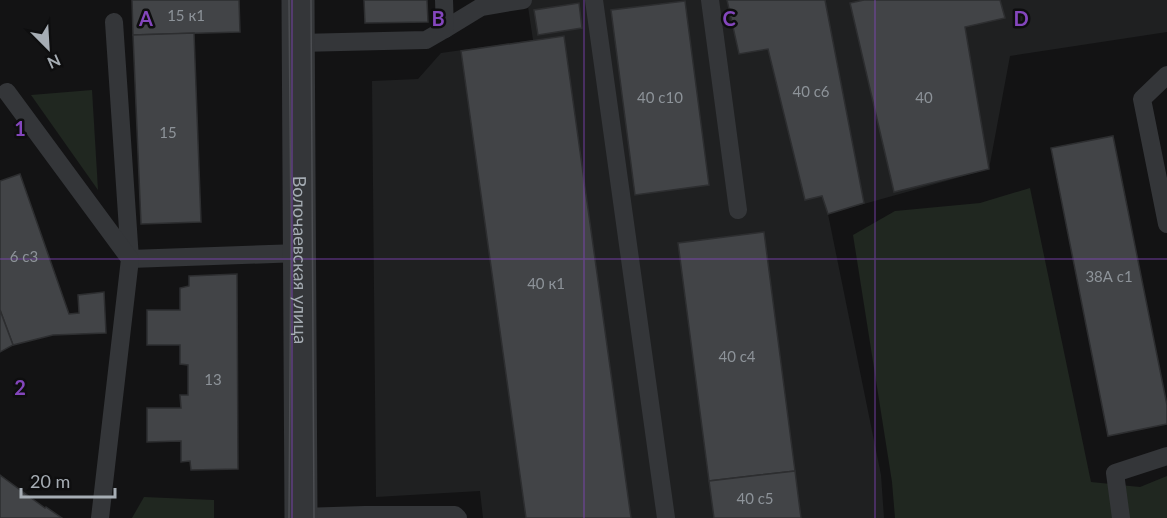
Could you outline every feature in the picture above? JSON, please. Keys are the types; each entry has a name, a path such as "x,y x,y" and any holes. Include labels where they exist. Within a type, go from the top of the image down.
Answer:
{"street":[{"name":"Волочаевская улица","path":"298,0 301,518"}],"lane":[{"path":"444,0 445,29"},
{"path":"298,43 426,40 481,7 523,0"},
{"path":"594,0 666,518"},
{"path":"711,0 738,210"},
{"path":"100,518 130,259 114,22"},
{"path":"1167,75 1142,99 1167,224"},
{"path":"6,92 130,259"},
{"path":"130,259 300,253"},
{"path":"1121,518 1115,473 1167,456"},
{"path":"301,518 432,515 455,515 458,518"}],"shaded area":[{"path":"527,0 1167,0 1167,32 1010,56 989,169 828,214 881,475 884,518 483,518 480,491 376,497 372,81 418,79 441,53 533,40"},
{"path":"92,90 98,190 31,95"},
{"path":"1030,188 1091,482 1140,487 1167,476 1167,518 895,518 892,482 853,235 895,211 980,203"},
{"path":"144,497 214,500 214,518 132,518"}],"building":[{"path":"132,0 239,0 240,32 133,35"},
{"path":"364,0 427,0 428,22 365,23"},
{"path":"727,0 825,0 864,203 828,214 822,196 805,200 768,49 739,54"},
{"path":"864,0 1000,0 1005,18 965,27 989,169 894,192 850,3"},
{"path":"685,1 709,185 635,195 611,10"},
{"path":"579,3 582,28 538,35 534,10"},
{"path":"194,33 201,222 141,224 133,35"},
{"path":"564,36 631,518 526,518 461,51"},
{"path":"1113,136 1167,405 1167,424 1108,436 1051,148"},
{"path":"20,174 69,314 79,313 78,295 104,292 106,333 53,335 13,345 0,310 0,181"},
{"path":"764,232 795,471 709,481 678,243"},
{"path":"237,274 238,469 191,470 190,461 181,462 181,441 147,442 147,408 181,408 180,395 188,395 188,365 180,364 180,345 147,345 147,310 180,310 180,288 189,286 189,276"},
{"path":"0,310 13,345 0,352"},
{"path":"795,471 801,518 714,518 709,481"},
{"path":"0,475 45,508 62,518 0,518"}],"tram line":[{"path":"289,0 291,231 289,518"},
{"path":"311,0 314,518"}]}
